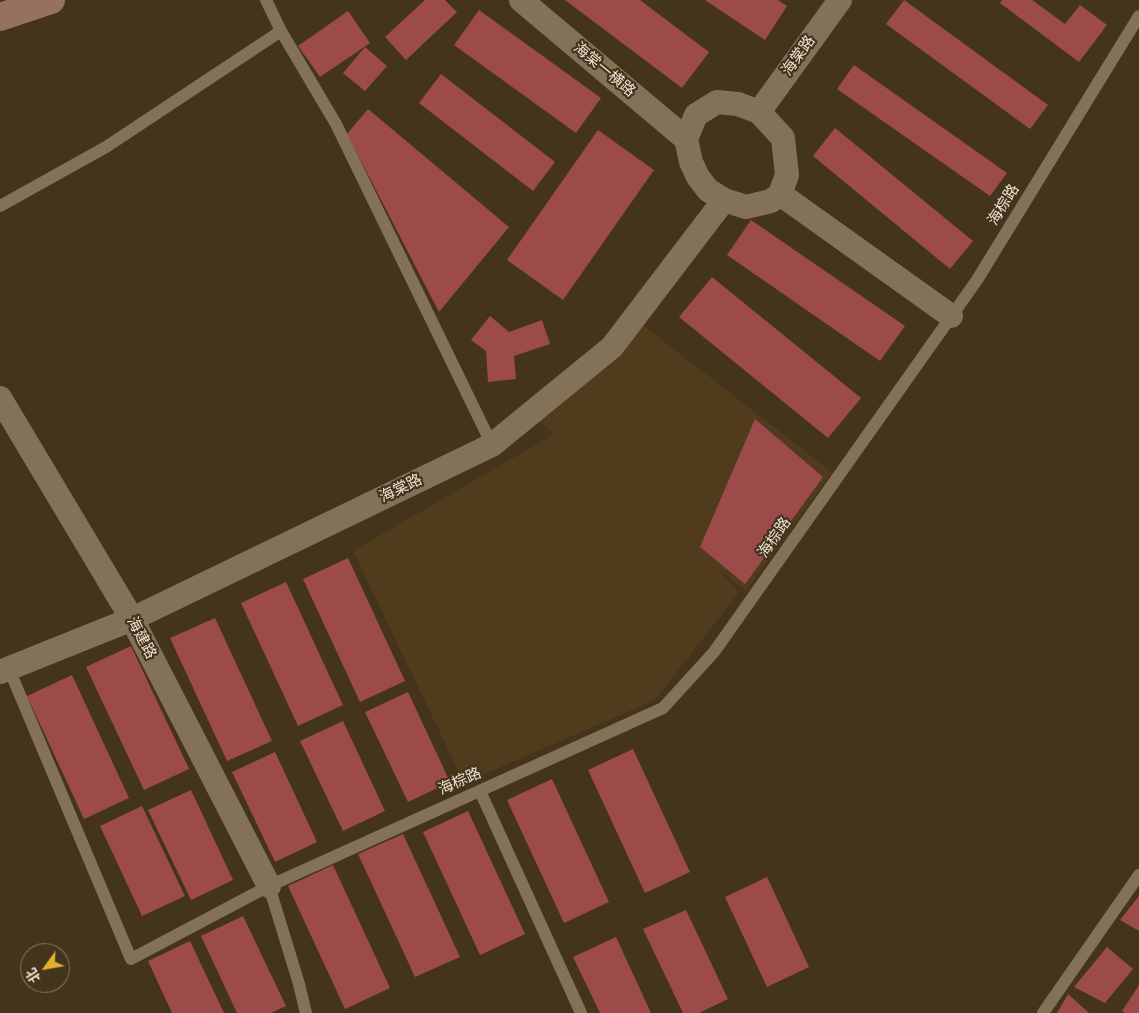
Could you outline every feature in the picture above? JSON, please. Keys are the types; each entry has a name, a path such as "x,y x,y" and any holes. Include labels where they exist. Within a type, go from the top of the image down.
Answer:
{"street":[{"path":"0,17 51,0"},
{"name":"海棠一横路","path":"521,0 686,139"},
{"name":"海棠路","path":"759,112 840,0"},
{"path":"717,102 738,104 759,112 784,138 787,176 780,194 771,201 746,207 724,200 708,190 698,177 691,162 686,139 696,115 717,102"},
{"path":"780,194 952,316"},
{"name":"海棠路","path":"4,671 132,619 492,445 612,347 724,200"},
{"name":"海建路","path":"0,398 132,619 269,886"}],"lane":[{"path":"266,0 281,31 336,124 492,445"},
{"name":"海棕路","path":"4,671 131,959 269,886 663,708 714,652 977,280 1139,16"},
{"path":"0,206 106,147 281,31"},
{"path":"480,791 581,1013"},
{"path":"1043,1013 1139,876"},
{"path":"269,886 306,1013"}],"shaded area":[{"path":"643,325 832,472 746,591 717,568 739,592 655,700 464,783 353,551 554,434 536,418"}],"building":[{"path":"425,0 445,0 457,12 406,60 385,37"},
{"path":"565,0 640,0 709,52 682,88"},
{"path":"705,0 778,0 787,6 765,40"},
{"path":"904,0 1048,105 1030,129 886,24"},
{"path":"1002,0 1032,0 1065,24 1080,5 1107,25 1079,62 1000,3"},
{"path":"479,10 601,98 576,133 454,45"},
{"path":"348,11 370,43 320,77 298,46"},
{"path":"365,47 387,66 365,91 343,73"},
{"path":"854,65 1007,173 990,196 837,89"},
{"path":"441,74 555,162 533,191 419,103"},
{"path":"368,109 509,227 439,312 347,134"},
{"path":"835,128 973,241 950,269 813,156"},
{"path":"598,130 654,170 563,300 507,260"},
{"path":"751,220 905,326 880,361 727,255"},
{"path":"712,277 861,398 828,438 679,317"},
{"path":"490,316 509,332 542,320 550,344 514,356 516,379 488,382 486,351 471,340"},
{"path":"755,419 823,477 745,584 700,547"},
{"path":"348,558 405,681 360,702 303,579"},
{"path":"286,582 343,705 298,726 241,603"},
{"path":"215,618 272,741 227,761 170,638"},
{"path":"131,646 189,769 144,790 86,667"},
{"path":"72,675 129,798 84,819 27,696"},
{"path":"408,692 450,782 408,802 365,712"},
{"path":"343,721 385,811 343,831 300,741"},
{"path":"633,749 690,872 645,893 588,770"},
{"path":"275,752 317,842 275,862 232,772"},
{"path":"552,779 609,902 564,923 507,800"},
{"path":"191,790 233,880 191,900 148,810"},
{"path":"142,806 185,896 142,916 100,826"},
{"path":"468,811 525,934 480,955 423,832"},
{"path":"403,834 460,957 415,977 358,854"},
{"path":"333,865 390,988 345,1009 288,886"},
{"path":"767,877 809,967 767,987 725,897"},
{"path":"1139,896 1139,931 1120,920"},
{"path":"686,910 728,999 699,1013 683,1013 643,929"},
{"path":"243,916 286,1006 271,1013 237,1013 201,936"},
{"path":"616,937 651,1013 600,1013 573,957"},
{"path":"190,941 224,1013 172,1013 148,961"},
{"path":"1107,947 1133,969 1105,1003 1074,987"},
{"path":"1139,985 1139,1013 1125,1013 1122,1011"},
{"path":"1068,994 1089,1013 1057,1013"}]}
